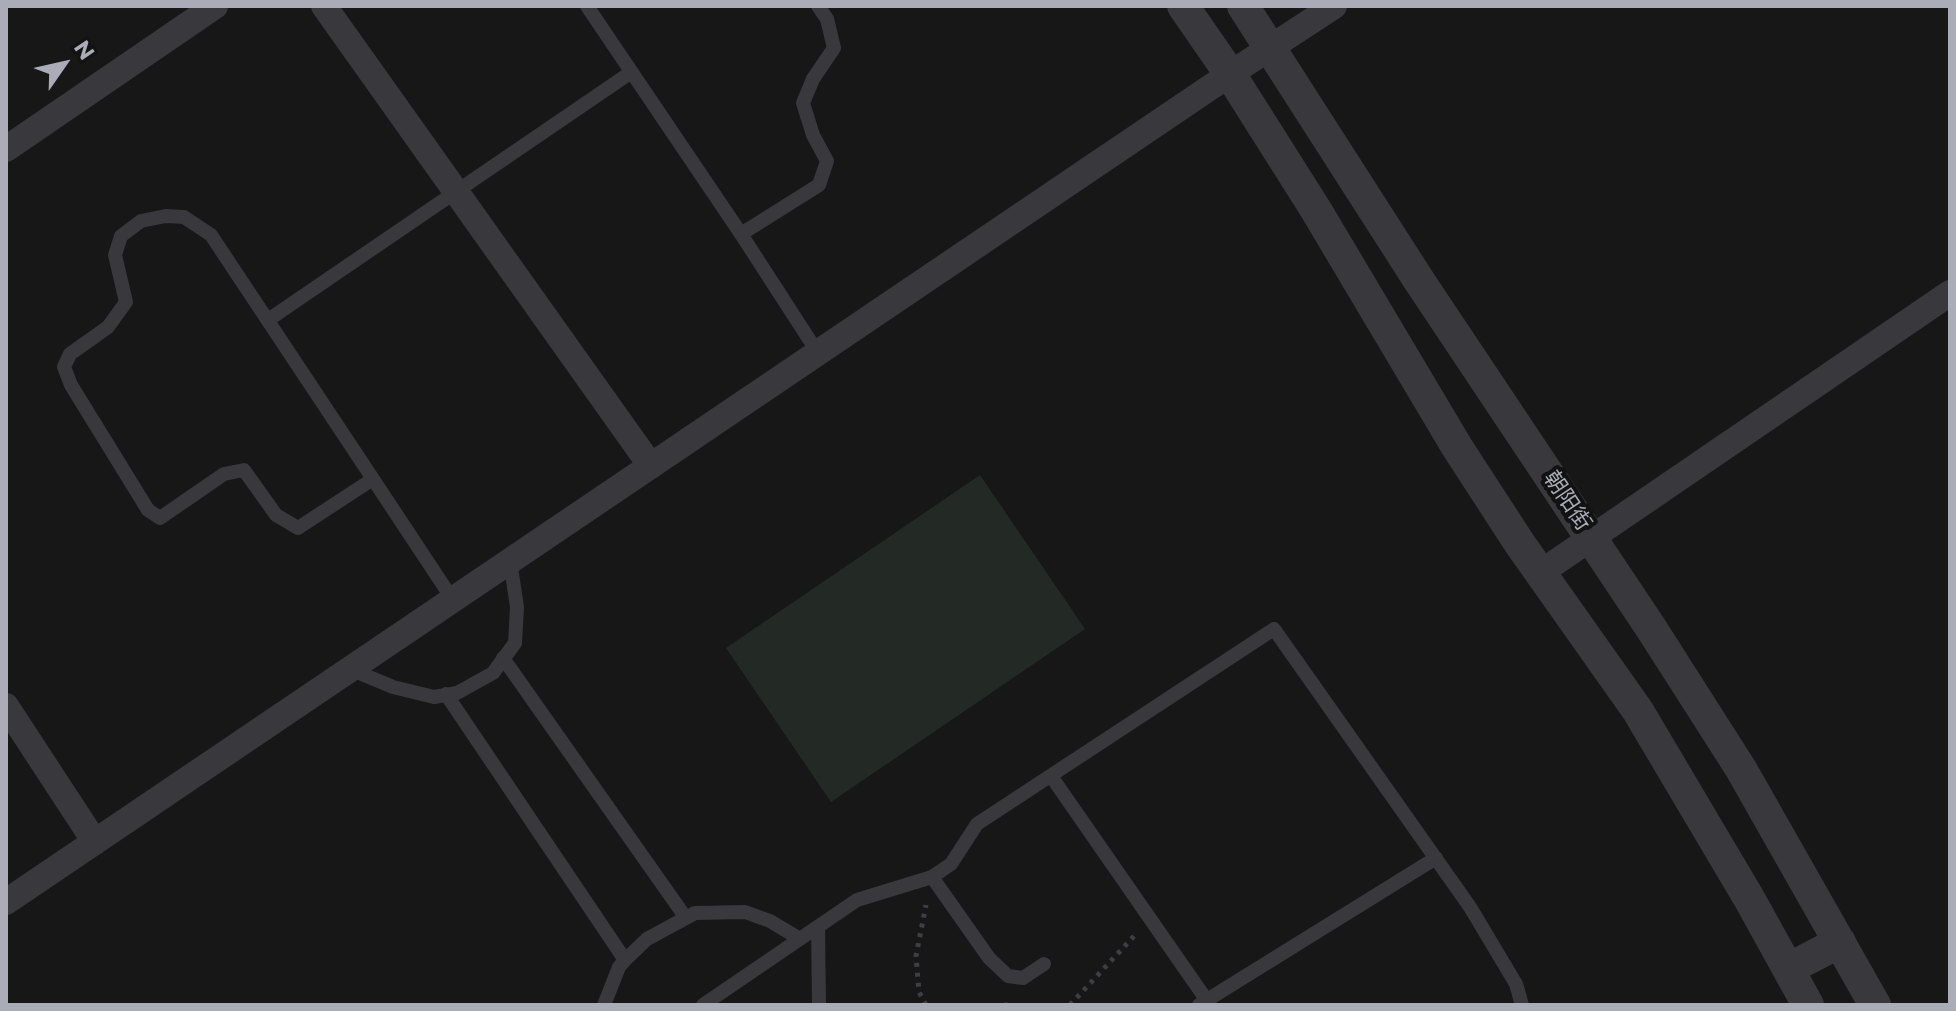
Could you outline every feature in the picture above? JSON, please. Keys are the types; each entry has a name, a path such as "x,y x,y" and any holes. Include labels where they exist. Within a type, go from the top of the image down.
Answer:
{"street":[{"path":"6,149 215,6"},
{"path":"324,6 651,466"},
{"path":"1183,6 1316,210 1457,447 1540,573 1638,711 1698,809 1808,1005"},
{"name":"朝阳街","path":"1243,6 1420,282 1592,538 1741,769 1875,1005"},
{"path":"6,902 1334,6"},
{"path":"1540,573 1950,293"},
{"path":"6,706 95,842"},
{"path":"1788,969 1840,942"}],"lane":[{"path":"587,6 818,353"},
{"path":"741,234 819,185 827,161 813,135 803,103 813,79 834,48 827,19 818,6"},
{"path":"268,320 630,73"},
{"path":"373,479 298,528 276,515 244,470 224,474 160,518 148,510 71,385 64,367 70,354 108,327 126,302 115,255 121,236 141,221 166,216 184,217 211,235 268,320 453,600"},
{"path":"350,669 393,687 434,697 457,693 493,673 515,643 517,607 510,561"},
{"path":"703,1005 857,900 932,877 951,864 977,824 1274,629 1470,907 1516,984 1520,1004"},
{"path":"503,658 686,918"},
{"path":"446,694 625,960"},
{"path":"1051,776 1205,1003 1436,858"},
{"path":"932,877 989,958 1008,976 1023,978 1044,964"},
{"path":"604,1005 619,967 625,960 647,939 695,913 745,912 770,921 800,939"},
{"path":"818,927 819,1005"}],"path":[{"path":"926,1005 919,992 916,956 932,877"},
{"path":"1070,1005 1150,919"},
{"path":"1004,1005 1013,1005"}],"shaded area":[{"path":"980,475 1085,629 831,802 726,648"}]}
